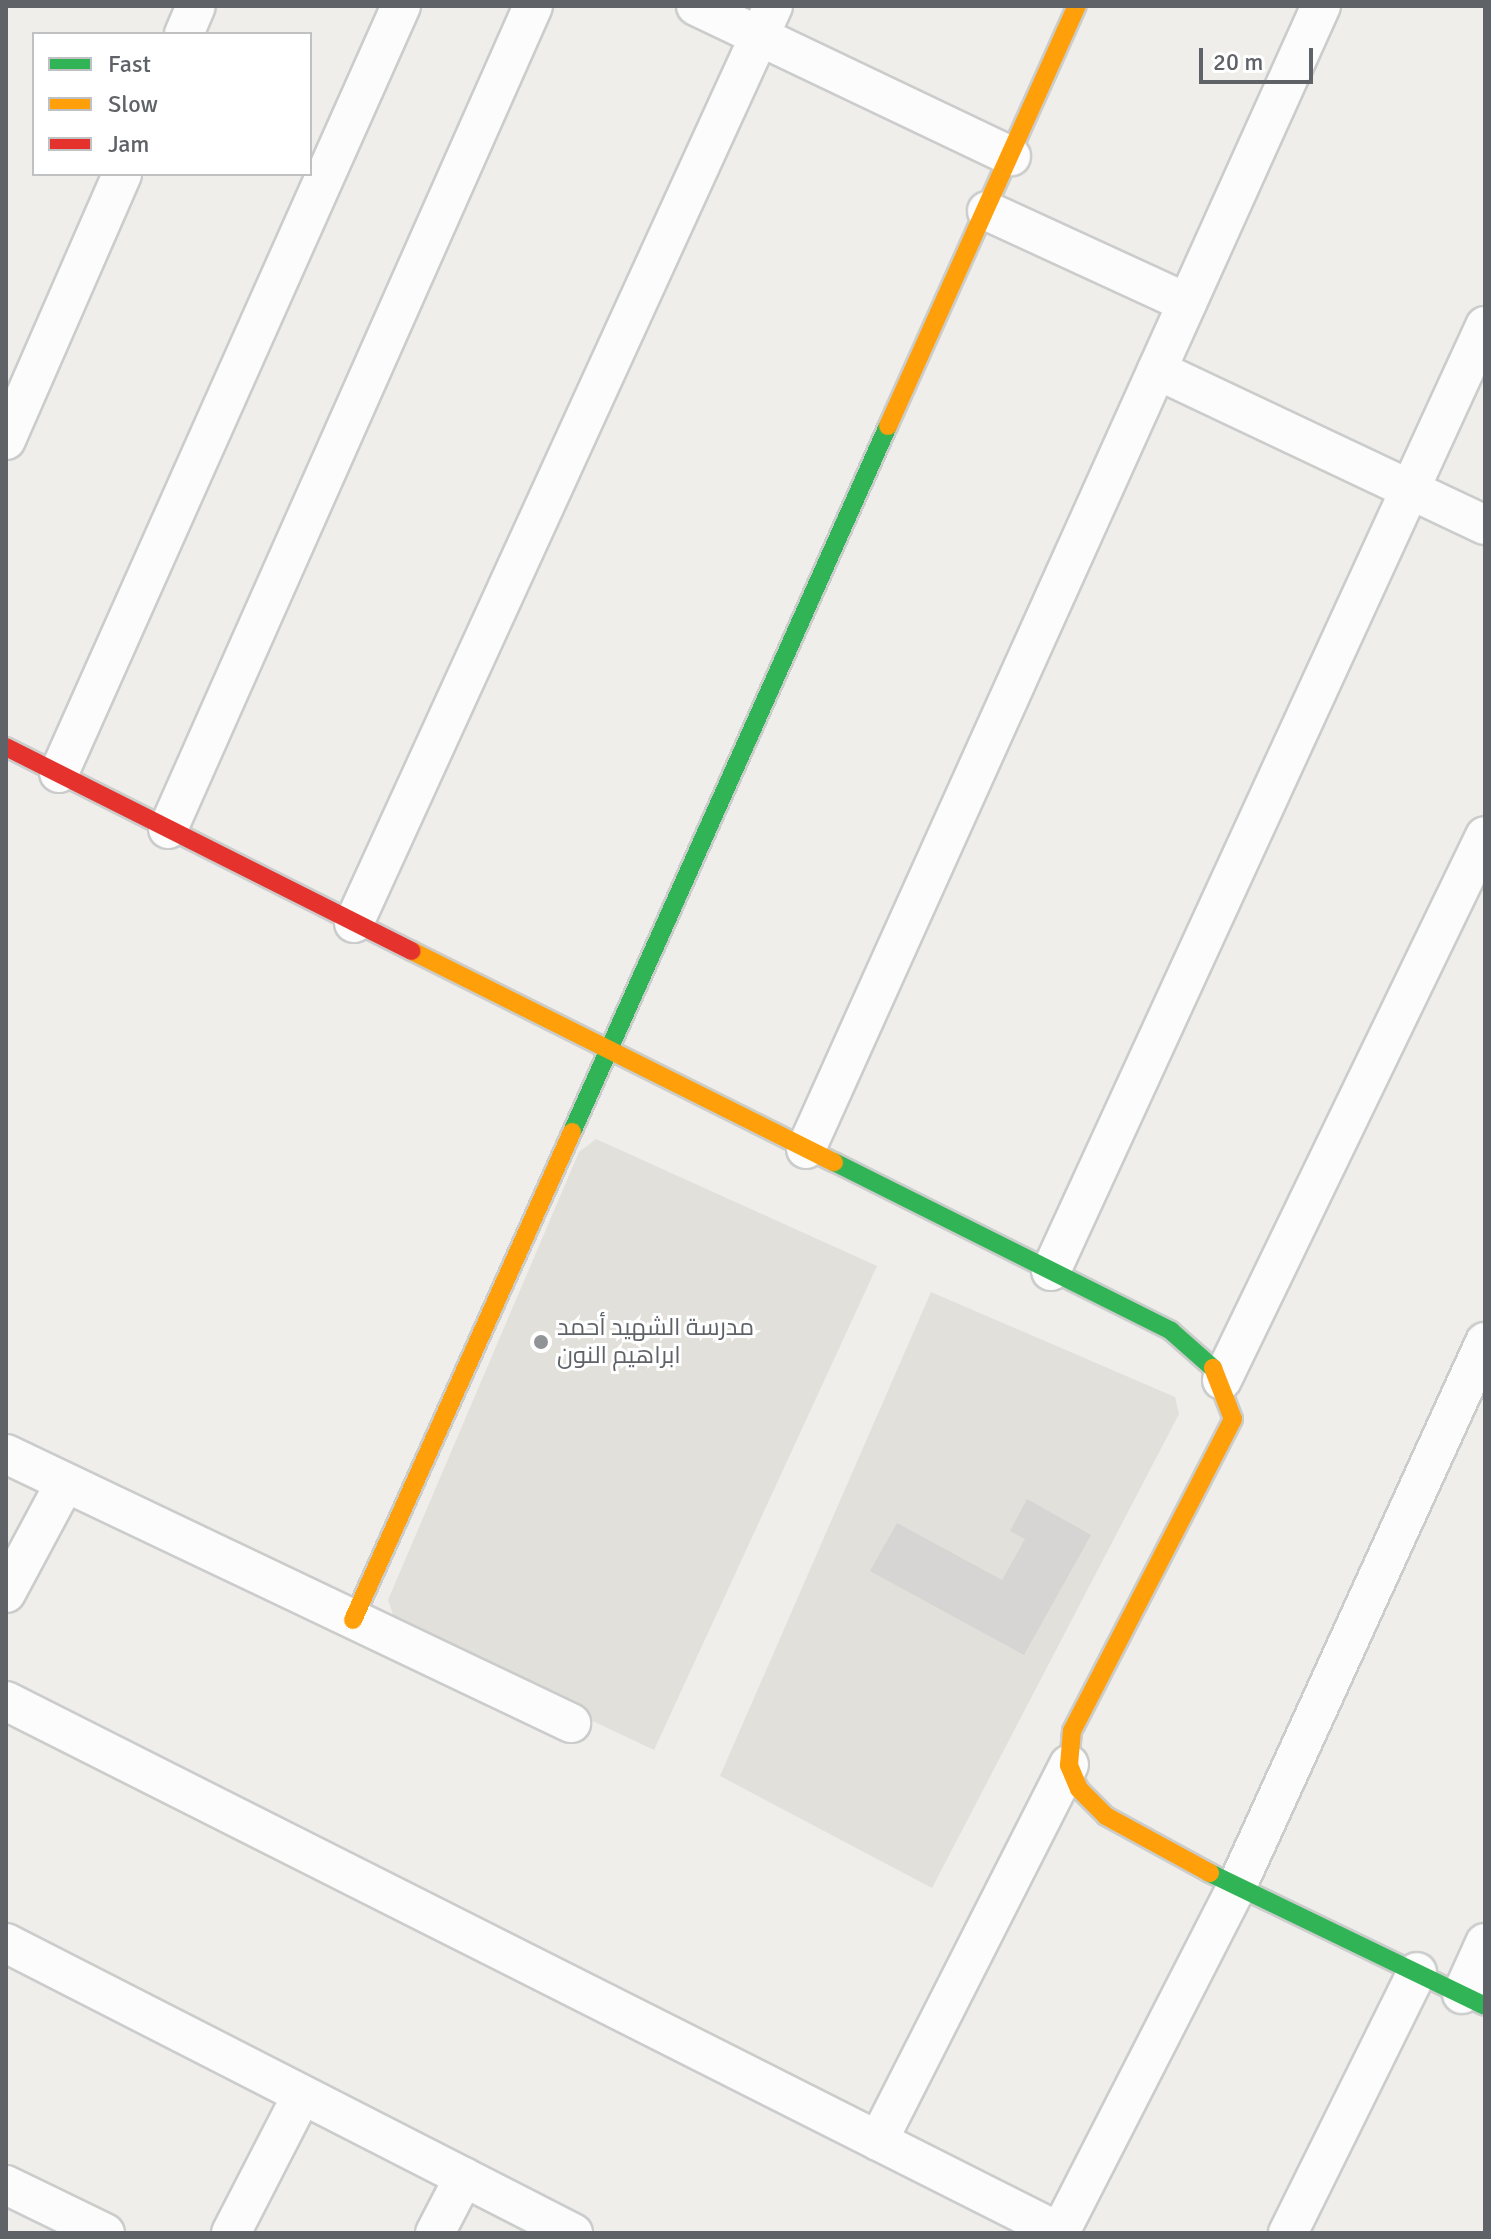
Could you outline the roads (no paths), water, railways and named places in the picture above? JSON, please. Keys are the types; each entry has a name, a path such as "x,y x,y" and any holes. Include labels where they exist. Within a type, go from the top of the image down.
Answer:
{"street":[{"path":"185,32 196,6"},
{"path":"59,773 401,6"},
{"path":"168,829 533,6"},
{"path":"696,6 766,21 1011,156"},
{"path":"353,1620 1077,6"},
{"path":"806,1149 1321,6"},
{"path":"354,923 766,21"},
{"path":"6,440 121,176"},
{"path":"987,211 1187,303"},
{"path":"1051,1271 1485,326"},
{"path":"1157,370 1485,525"},
{"path":"6,747 609,1052 1171,1331 1222,1380 1233,1419 1086,1701 1072,1731 1069,1765 878,2141"},
{"path":"1222,1380 1485,836"},
{"path":"6,1701 1060,2233 1237,1886 1476,1387 1485,1342"},
{"path":"6,1454 571,1723"},
{"path":"8,1585 65,1483"},
{"path":"1069,1765 1079,1789 1106,1816 1237,1886 1473,2000 1485,1943"},
{"path":"6,1943 573,2233"},
{"path":"1288,2233 1417,1972"},
{"path":"231,2233 302,2095"},
{"path":"435,2233 464,2177"},
{"path":"6,2185 105,2233"}],"place":[{"name":"مدرسة الشهيد أحمد ابراهيم النون","path":"541,1342"}]}
